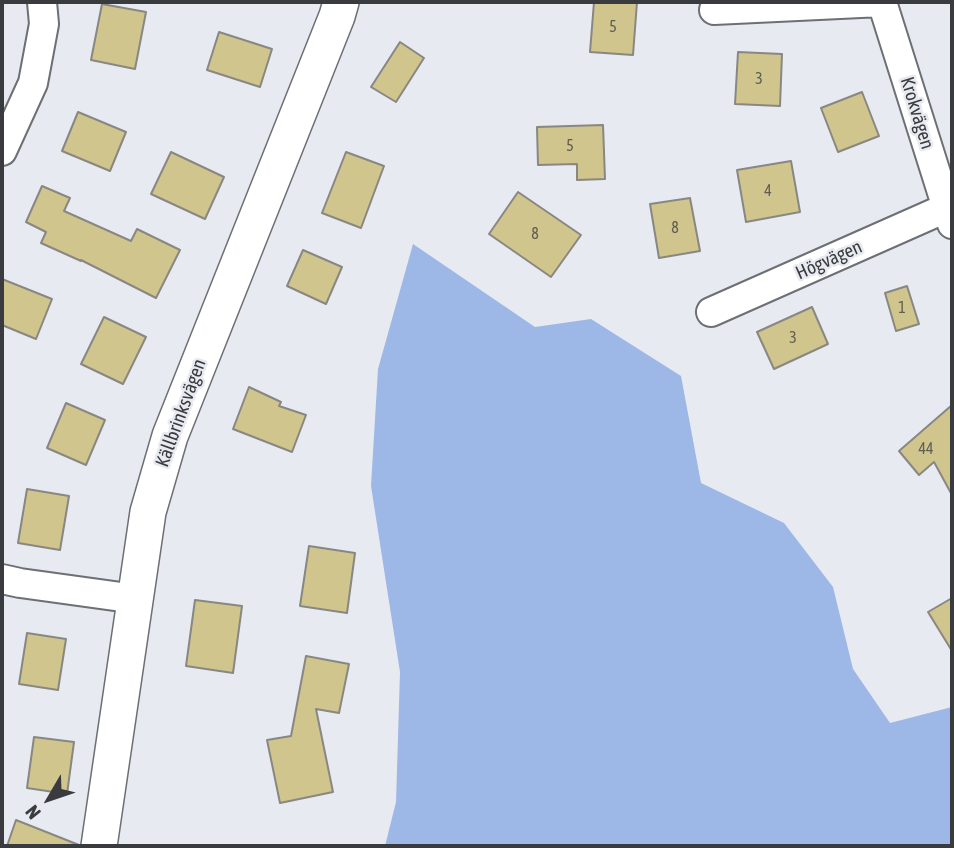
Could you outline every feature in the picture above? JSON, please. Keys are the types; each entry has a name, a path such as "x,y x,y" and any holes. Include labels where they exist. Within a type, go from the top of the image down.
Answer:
{"street":[{"path":"2,151 33,83 44,24 42,2"},
{"name":"Källbrinksvägen","path":"99,846 148,512 170,436 341,2"},
{"path":"714,10 882,2"},
{"name":"Krokvägen","path":"882,2 949,216"},
{"name":"Högvägen","path":"711,312 949,216"},
{"path":"2,579 136,599"}],"shaded area":[{"path":"413,244 535,327 591,319 681,376 701,483 784,523 833,587 853,669 890,723 952,707 952,846 385,846 396,802 400,672 371,486 378,369"}],"building":[{"path":"594,2 637,2 633,55 590,52"},
{"path":"102,4 146,12 135,69 91,60"},
{"path":"219,32 272,49 260,87 207,70"},
{"path":"400,42 424,58 396,102 371,87"},
{"path":"738,52 782,54 780,106 735,104"},
{"path":"862,92 879,136 838,152 821,108"},
{"path":"78,112 126,132 110,171 62,151"},
{"path":"603,125 605,179 577,180 577,164 538,165 537,127"},
{"path":"171,152 224,177 205,219 151,194"},
{"path":"346,152 384,166 361,228 322,213"},
{"path":"791,161 800,212 746,222 737,170"},
{"path":"42,186 70,198 64,211 131,241 137,229 180,250 156,298 41,243 46,232 26,222"},
{"path":"518,192 581,235 551,277 489,234"},
{"path":"690,198 700,251 659,258 650,204"},
{"path":"303,250 342,267 326,304 287,286"},
{"path":"2,279 52,299 36,339 2,325"},
{"path":"907,286 919,324 896,331 885,293"},
{"path":"812,307 828,344 774,369 757,332"},
{"path":"104,317 146,337 123,384 81,364"},
{"path":"249,387 281,402 279,406 306,415 292,452 233,429"},
{"path":"66,403 105,420 86,465 47,448"},
{"path":"952,405 952,495 934,462 919,475 899,451"},
{"path":"27,489 69,496 60,550 18,543"},
{"path":"309,546 355,553 347,613 300,606"},
{"path":"952,598 952,651 928,612"},
{"path":"195,600 242,606 233,673 186,666"},
{"path":"27,633 66,639 58,690 19,684"},
{"path":"306,656 349,664 339,713 316,709 333,792 280,803 267,740 291,736"},
{"path":"34,737 74,742 67,794 27,788"},
{"path":"16,820 79,845 7,846"}]}
